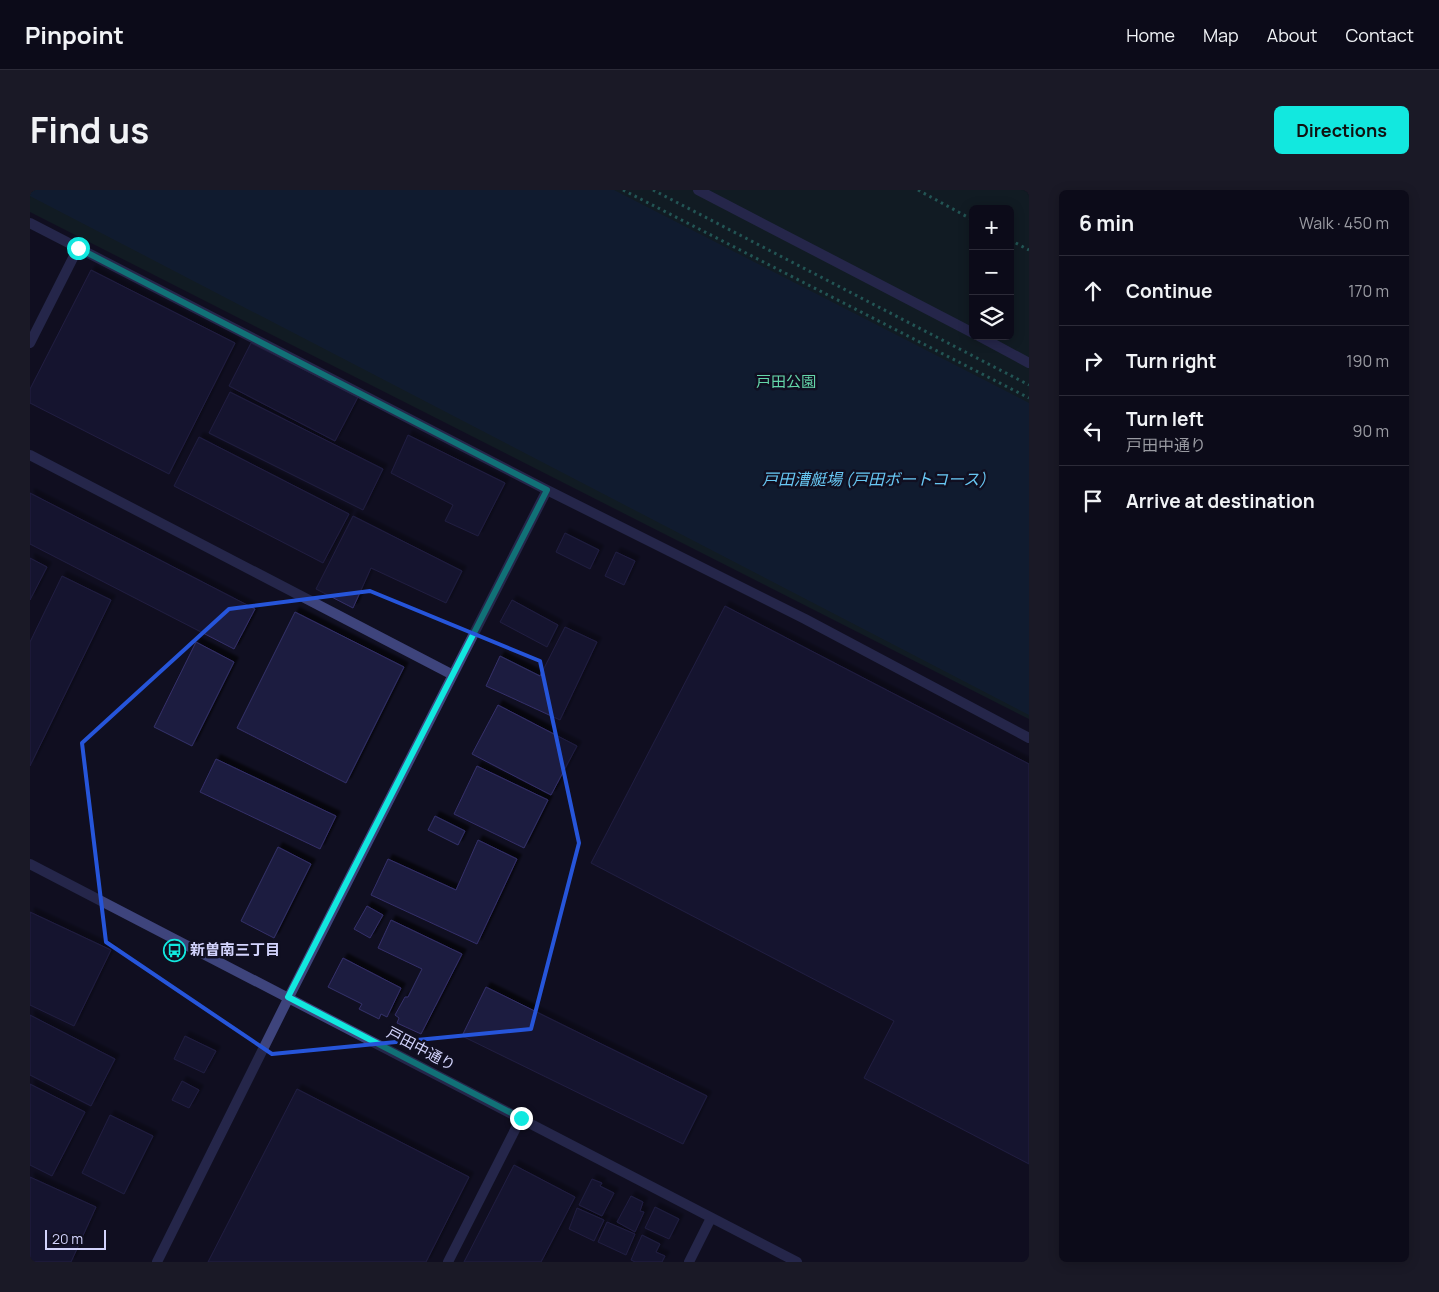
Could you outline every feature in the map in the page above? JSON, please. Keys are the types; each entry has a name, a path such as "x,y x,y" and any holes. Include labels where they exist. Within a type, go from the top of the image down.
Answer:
{"street":[{"path":"698,190 969,331"},
{"path":"30,223 547,490 804,620 1029,738"},
{"path":"30,343 78,248"},
{"path":"986,340 1029,362"},
{"path":"30,455 453,675"},
{"path":"157,1262 288,997 547,490"},
{"name":"戸田中通り","path":"30,864 797,1262"},
{"path":"448,1262 521,1118"},
{"path":"689,1262 711,1218"}],"path":[{"path":"623,190 1029,398"},
{"path":"653,190 1029,385"},
{"path":"918,190 969,218"},
{"path":"1014,242 1029,250"}],"highlighted area":[{"path":"370,591 540,661 579,843 531,1029 272,1054 106,942 82,743 229,609"}],"green space":[{"name":"戸田漕艇場 (戸田ボートコース)","path":"30,190 1029,190 1029,719 30,212"}],"water":[{"name":"戸田漕艇場 (戸田ボートコース)","path":"30,190 614,190 1029,403 1029,715 30,196"}],"building":[{"path":"91,270 235,343 169,474 30,403 30,389"},
{"path":"251,343 358,397 335,441 229,386"},
{"path":"230,392 383,469 363,510 209,433"},
{"path":"408,435 505,483 478,536 445,521 453,505 391,473"},
{"path":"199,437 349,514 323,563 174,486"},
{"path":"30,493 255,609 234,649 30,544"},
{"path":"353,516 462,571 446,603 371,568 353,608 316,589"},
{"path":"565,533 599,550 590,569 556,552"},
{"path":"616,552 635,561 624,585 605,576"},
{"path":"30,558 47,567 30,600"},
{"path":"62,576 111,600 30,766 30,642"},
{"path":"512,600 558,625 547,647 500,622"},
{"path":"725,606 1029,764 1029,1164 864,1078 894,1021 591,863"},
{"path":"295,612 404,667 346,783 237,728"},
{"path":"565,627 597,642 560,720 486,686 500,656 540,676"},
{"path":"196,642 234,662 192,746 154,727"},
{"path":"498,705 577,746 551,795 472,754"},
{"path":"216,759 336,816 320,849 200,792"},
{"path":"477,766 548,800 524,848 454,814"},
{"path":"435,816 465,831 458,845 428,830"},
{"path":"478,840 517,859 477,944 371,895 388,859 456,890"},
{"path":"278,847 311,864 274,938 241,921"},
{"path":"367,906 383,915 370,938 354,929"},
{"path":"30,912 111,950 74,1026 30,1005"},
{"path":"391,920 462,954 421,1034 397,1023 399,1018 395,1015 405,997 408,997 422,969 378,948"},
{"path":"343,958 401,988 387,1017 381,1014 379,1019 359,1009 362,1004 328,987"},
{"path":"486,987 707,1096 683,1144 462,1036"},
{"path":"30,1015 115,1059 91,1106 30,1075"},
{"path":"185,1036 216,1051 204,1073 174,1059"},
{"path":"182,1081 199,1090 189,1108 172,1100"},
{"path":"30,1084 85,1112 52,1176 30,1165"},
{"path":"297,1089 469,1177 426,1262 208,1262"},
{"path":"110,1115 153,1136 124,1194 82,1173"},
{"path":"514,1165 575,1197 541,1262 464,1262"},
{"path":"30,1177 96,1207 71,1262 34,1262 30,1260"},
{"path":"592,1179 602,1183 600,1186 614,1193 602,1216 579,1205"},
{"path":"631,1196 643,1202 640,1211 644,1212 635,1232 617,1222"},
{"path":"655,1207 679,1219 669,1239 645,1228"},
{"path":"577,1208 604,1220 594,1241 569,1229"},
{"path":"607,1222 635,1234 626,1255 598,1242"},
{"path":"642,1235 660,1244 656,1252 665,1256 662,1262 635,1262 631,1260"}],"place":[{"name":"新曽南三丁目","path":"174,950"}],"route":[{"path":"78,248 547,490 288,997 521,1118"}],"park label":[{"name":"戸田公園","path":"786,382"}]}
